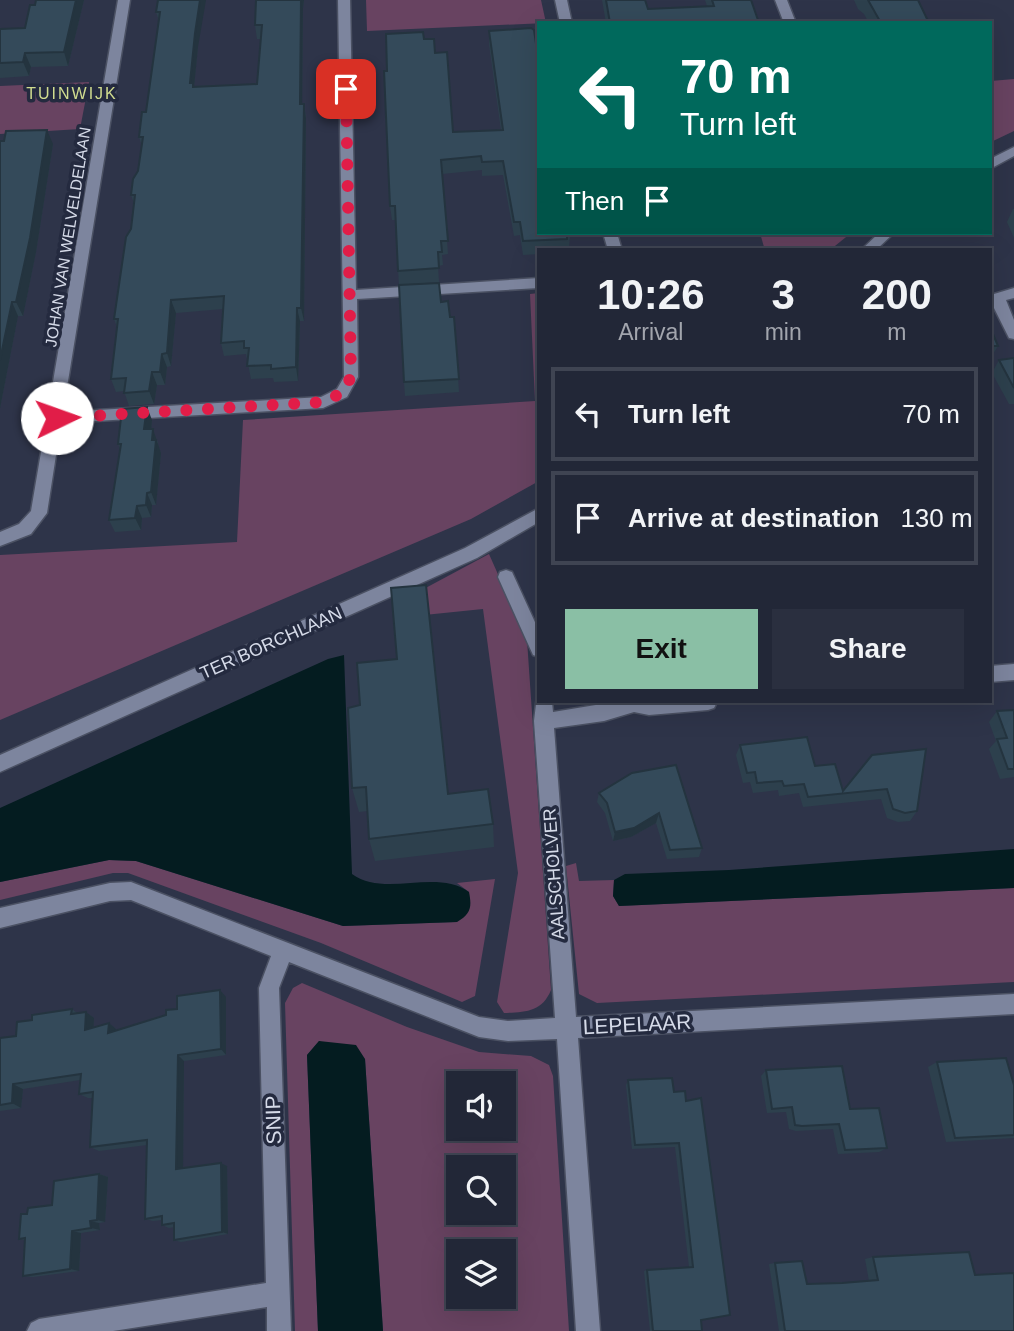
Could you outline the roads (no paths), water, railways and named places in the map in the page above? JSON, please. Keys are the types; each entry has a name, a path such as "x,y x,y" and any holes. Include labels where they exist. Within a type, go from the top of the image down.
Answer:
{"street":[{"name":"JOHAN VAN WELVELDELAAN","path":"0,539 25,529 39,513 57,418 124,0"},
{"path":"57,418 323,402 342,393 351,377 344,0"},
{"path":"561,0 566,21"},
{"path":"781,0 789,21"},
{"path":"992,164 1014,151"},
{"path":"870,248 885,235"},
{"path":"351,295 537,283"},
{"path":"1014,293 999,297 999,304 1014,334"},
{"name":"TER BORCHLAAN","path":"0,764 471,553 537,515"},
{"path":"506,577 537,646"},
{"path":"992,674 1014,672"},
{"name":"AALSCHOLVER","path":"565,1028 543,711 604,713 628,704 649,708 698,703"},
{"path":"0,918 110,892 131,891 479,1027 508,1031 565,1028"},
{"name":"SNIP","path":"279,1331 269,988 283,950"},
{"name":"LEPELAAR","path":"588,1331 565,1028 1014,1004"},
{"path":"39,1331 278,1293"}],"district":[{"name":"TUINWIJK","path":"72,93"}]}
